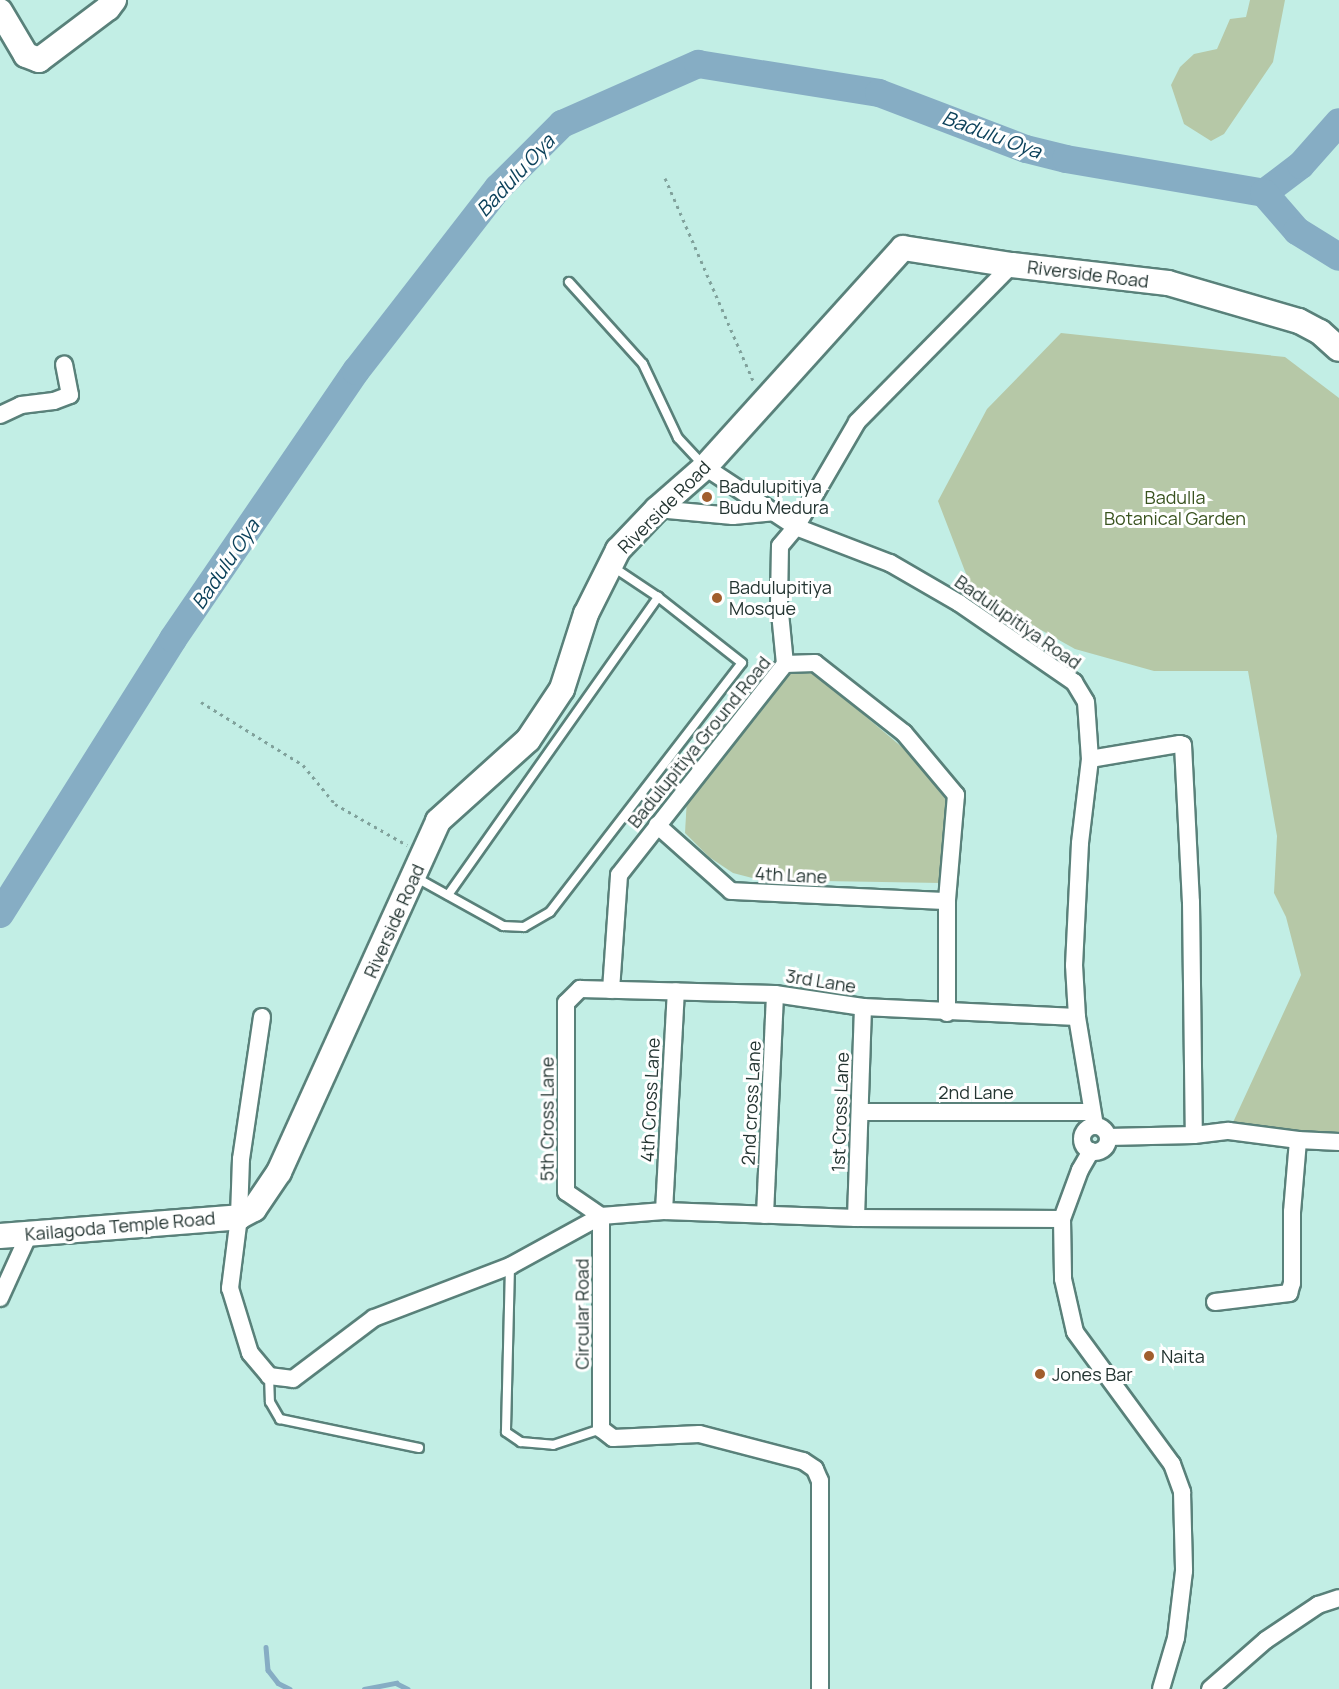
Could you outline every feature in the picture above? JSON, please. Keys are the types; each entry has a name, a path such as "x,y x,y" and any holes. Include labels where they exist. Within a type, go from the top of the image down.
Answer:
{"street":[{"path":"0,11 26,55 39,60 108,8 114,0"},
{"name":"Riverside Road","path":"239,1217 254,1209 279,1172 420,866 438,820 528,740 562,689 586,614 618,550 657,509 705,467 903,249 1012,265 1168,283 1299,321 1320,332 1339,348"},
{"path":"785,664 779,603 780,546 796,527 857,422 1012,265"},
{"path":"0,415 21,405 54,401 70,395 64,365"},
{"name":"Badulupitiya Road","path":"705,467 796,527 890,563 959,603 1074,682 1086,702 1090,759 1080,843 1075,938 1077,1017 1098,1125"},
{"path":"657,509 734,516 776,512"},
{"name":"Badulupitiya Ground Road","path":"611,990 619,875 785,664 815,663 904,733 956,795 947,901 947,1013"},
{"path":"1090,759 1180,744 1183,746 1191,902 1194,1135"},
{"name":"4th Lane","path":"657,825 731,891 947,901"},
{"name":"3rd Lane","path":"566,1003 580,989 675,991 775,994 863,1007 947,1013 1077,1017"},
{"name":"4th Cross Lane","path":"664,1211 675,991"},
{"name":"2nd cross Lane","path":"765,1215 775,994"},
{"name":"5th Cross Lane","path":"566,1003 566,1192 601,1216"},
{"name":"1st Cross Lane","path":"856,1218 863,1007"},
{"path":"262,1017 241,1159 239,1217 230,1288 250,1353 269,1376 293,1379 374,1318 510,1266 601,1216 664,1211 856,1218 1062,1220"},
{"name":"2nd Lane","path":"860,1112 1098,1125 1194,1135 1229,1131 1298,1140 1339,1142"},
{"path":"1098,1125 1103,1149 1091,1151 1080,1170 1062,1220 1064,1279 1075,1332 1172,1464 1182,1492 1184,1571 1176,1638 1161,1689"},
{"path":"1215,1302 1289,1293 1292,1283 1292,1203 1298,1140"},
{"name":"Circular Road","path":"601,1216 601,1430"},
{"name":"Kailagoda Temple Road","path":"0,1236 239,1217"},
{"path":"0,1298 29,1234"},
{"path":"601,1430 613,1438 699,1434 802,1461 815,1469 820,1480 820,1689"},
{"path":"1210,1689 1266,1640 1318,1605 1339,1598"}],"lane":[{"path":"569,282 643,364 678,438 705,467"},
{"path":"420,866 448,895 503,926 524,927 550,912 742,663 658,597 610,565"},
{"path":"448,895 658,597"},
{"path":"510,1266 506,1432 521,1442 553,1445 601,1430"},
{"path":"269,1376 270,1402 280,1419 418,1448"}],"path":[{"path":"665,178 746,368 764,401"},
{"path":"201,702 303,765 335,804 420,866"}],"green space":[{"path":"1250,0 1285,0 1273,62 1224,134 1211,141 1184,124 1171,85 1180,67 1194,54 1217,49 1230,19 1246,17"},
{"name":"Badulla Botanical Garden","path":"1061,333 1285,357 1339,398 1339,1142 1229,1131 1301,975 1286,917 1274,893 1277,836 1248,671 1154,671 1075,649 973,592 938,501 987,409"},
{"path":"791,670 813,672 909,753 946,800 942,883 760,880 733,873 709,857 685,833 687,798"}],"waterway":[{"name":"Badulu Oya","path":"0,914 173,639 356,371 498,188 562,124 698,64 879,93 1026,149 1066,159 1264,193 1297,231 1339,257"},
{"path":"1264,193 1301,165 1339,122"},
{"path":"266,1647 268,1670 278,1683 290,1689"},
{"path":"364,1689 396,1683 408,1689"}],"place":[{"name":"Badulupitiya Budu Medura","path":"707,497"},
{"name":"Badulupitiya Mosque","path":"717,598"},
{"name":"Naita","path":"1149,1356"},
{"name":"Jones Bar","path":"1040,1374"}]}
